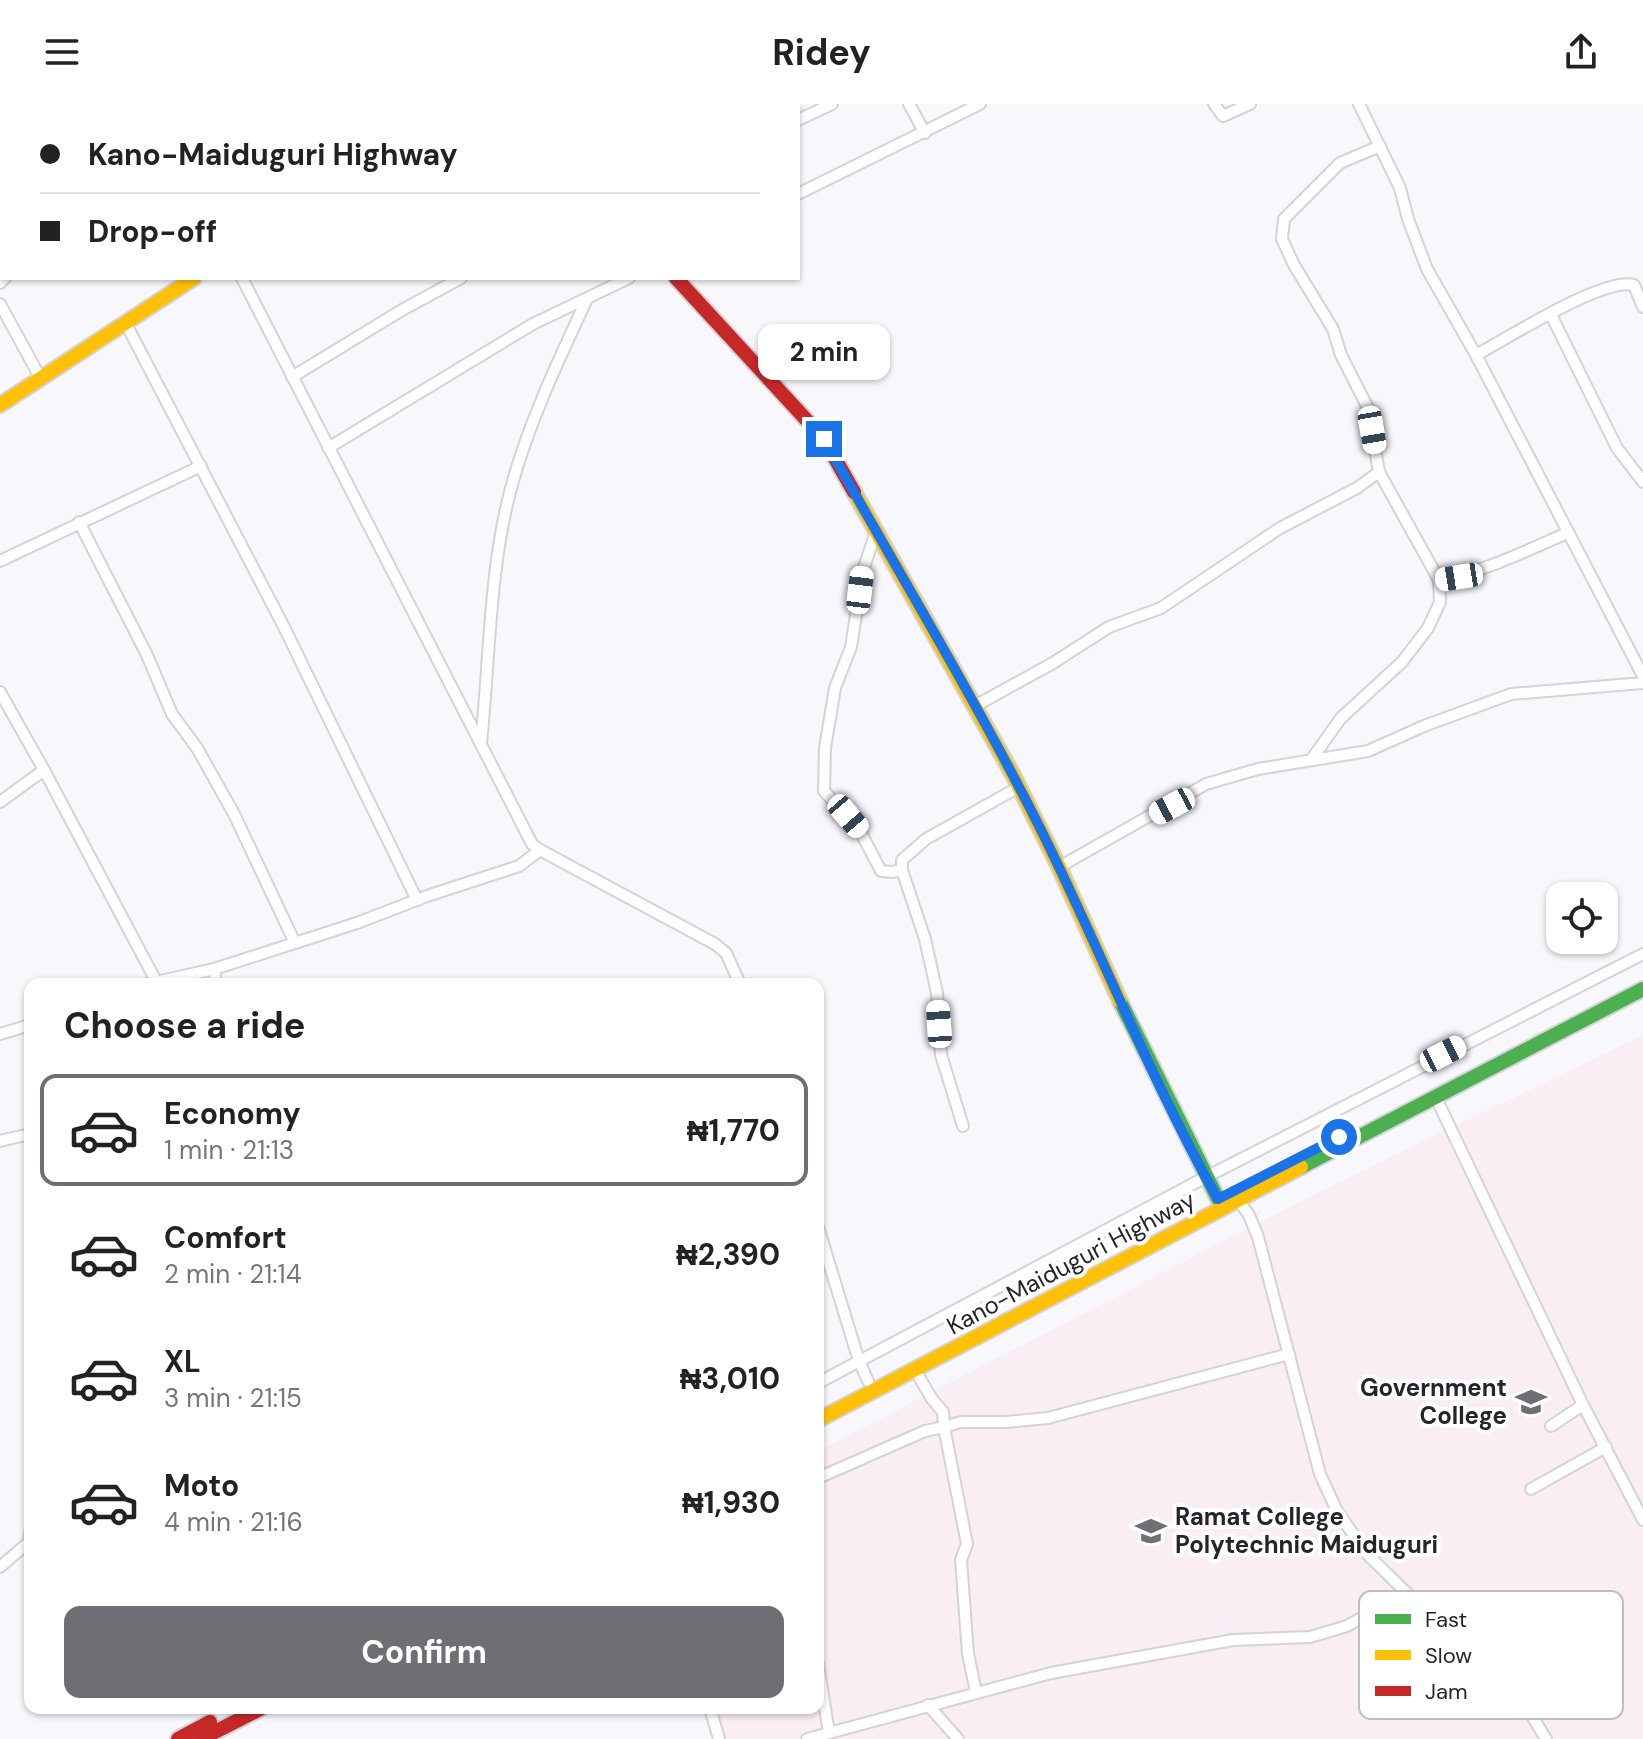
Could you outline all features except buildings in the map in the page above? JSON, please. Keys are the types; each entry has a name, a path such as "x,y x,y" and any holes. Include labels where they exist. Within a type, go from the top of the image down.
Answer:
{"main road":[{"path":"0,405 191,280"},
{"path":"678,280 824,439 1019,787 1218,1199"},
{"name":"Kano-Maiduguri Highway","path":"824,1405 1643,977"},
{"name":"Kano-Maiduguri Highway","path":"824,1417 1643,989"},
{"path":"178,1739 226,1714"},
{"path":"201,1739 250,1714"}],"street":[{"path":"800,119 832,104"},
{"path":"909,104 925,133"},
{"path":"800,193 980,104"},
{"path":"1214,104 1223,116 1250,104"},
{"path":"1359,104 1400,188 1427,269 1476,355 1643,676"},
{"path":"1311,760 1341,718 1402,662 1428,628 1440,602 1439,580 1379,472 1368,408 1341,355 1333,329 1282,239 1284,219 1340,163 1380,146"},
{"path":"243,280 532,844 715,944 726,953 737,978"},
{"path":"292,377 457,280"},
{"path":"328,448 533,324 625,280"},
{"path":"1476,355 1597,290 1624,282 1634,285 1643,307"},
{"path":"481,743 496,576 513,481 587,299"},
{"path":"0,304 41,379"},
{"path":"1551,315 1617,448 1643,482"},
{"path":"125,322 284,627 417,900"},
{"path":"0,561 201,466"},
{"path":"975,706 1053,663 1109,627 1161,608 1280,528 1357,488 1379,472"},
{"path":"79,522 147,655 172,714 197,748 234,814 295,943"},
{"path":"876,532 863,570 851,647 835,688 824,760 824,791 859,829 881,871 902,870"},
{"path":"1439,580 1459,577 1499,563 1567,533"},
{"path":"1059,867 1206,784 1258,769 1368,751 1424,726 1511,694 1643,683"},
{"path":"0,692 44,770 149,978"},
{"path":"0,802 44,770"},
{"path":"963,1126 941,1055 937,993 925,939 902,870 902,860 917,845 1019,787"},
{"path":"170,978 214,969 295,943 519,866 540,850"},
{"path":"824,1379 1206,1177 1643,954"},
{"path":"214,969 215,978"},
{"path":"1,1031 24,1026"},
{"path":"1436,1098 1583,1405 1643,1520"},
{"path":"0,1141 24,1135"},
{"path":"1238,1200 1249,1215 1258,1237 1320,1474 1337,1511 1367,1554 1403,1591"},
{"path":"824,1247 868,1381"},
{"path":"824,1475 925,1431 961,1422 1048,1418 1289,1354"},
{"path":"915,1370 943,1412 967,1544 961,1560 968,1654 976,1692"},
{"path":"1551,1426 1583,1405"},
{"path":"1531,1489 1606,1447"},
{"path":"0,1567 24,1546"},
{"path":"807,1739 1051,1673 1233,1640 1310,1637 1359,1619"},
{"path":"824,1702 829,1733"},
{"path":"928,1705 958,1739"},
{"path":"712,1714 719,1739"},
{"path":"1532,1719 1546,1739"}],"shaded area":[{"name":"Ramat College Polytechnic Maiduguri","path":"1643,1035 1643,1739 725,1739 717,1714 824,1714 824,1448 1315,1194"}],"traffic: fast":[{"path":"1301,1167 1643,989"},
{"path":"1120,1001 1218,1199"}],"traffic: slow":[{"path":"0,405 191,280"},
{"path":"854,492 1013,775 1120,1001"},
{"path":"824,1417 1301,1167"}],"traffic: jam":[{"path":"678,280 824,439 854,492"},
{"path":"201,1739 250,1714"},
{"path":"178,1739 210,1722"}],"place":[{"name":"Government College","path":"1531,1402"},
{"name":"Ramat College Polytechnic Maiduguri","path":"1151,1531"}],"route":[{"path":"824,439 1013,775 1218,1199 1339,1137"}]}
